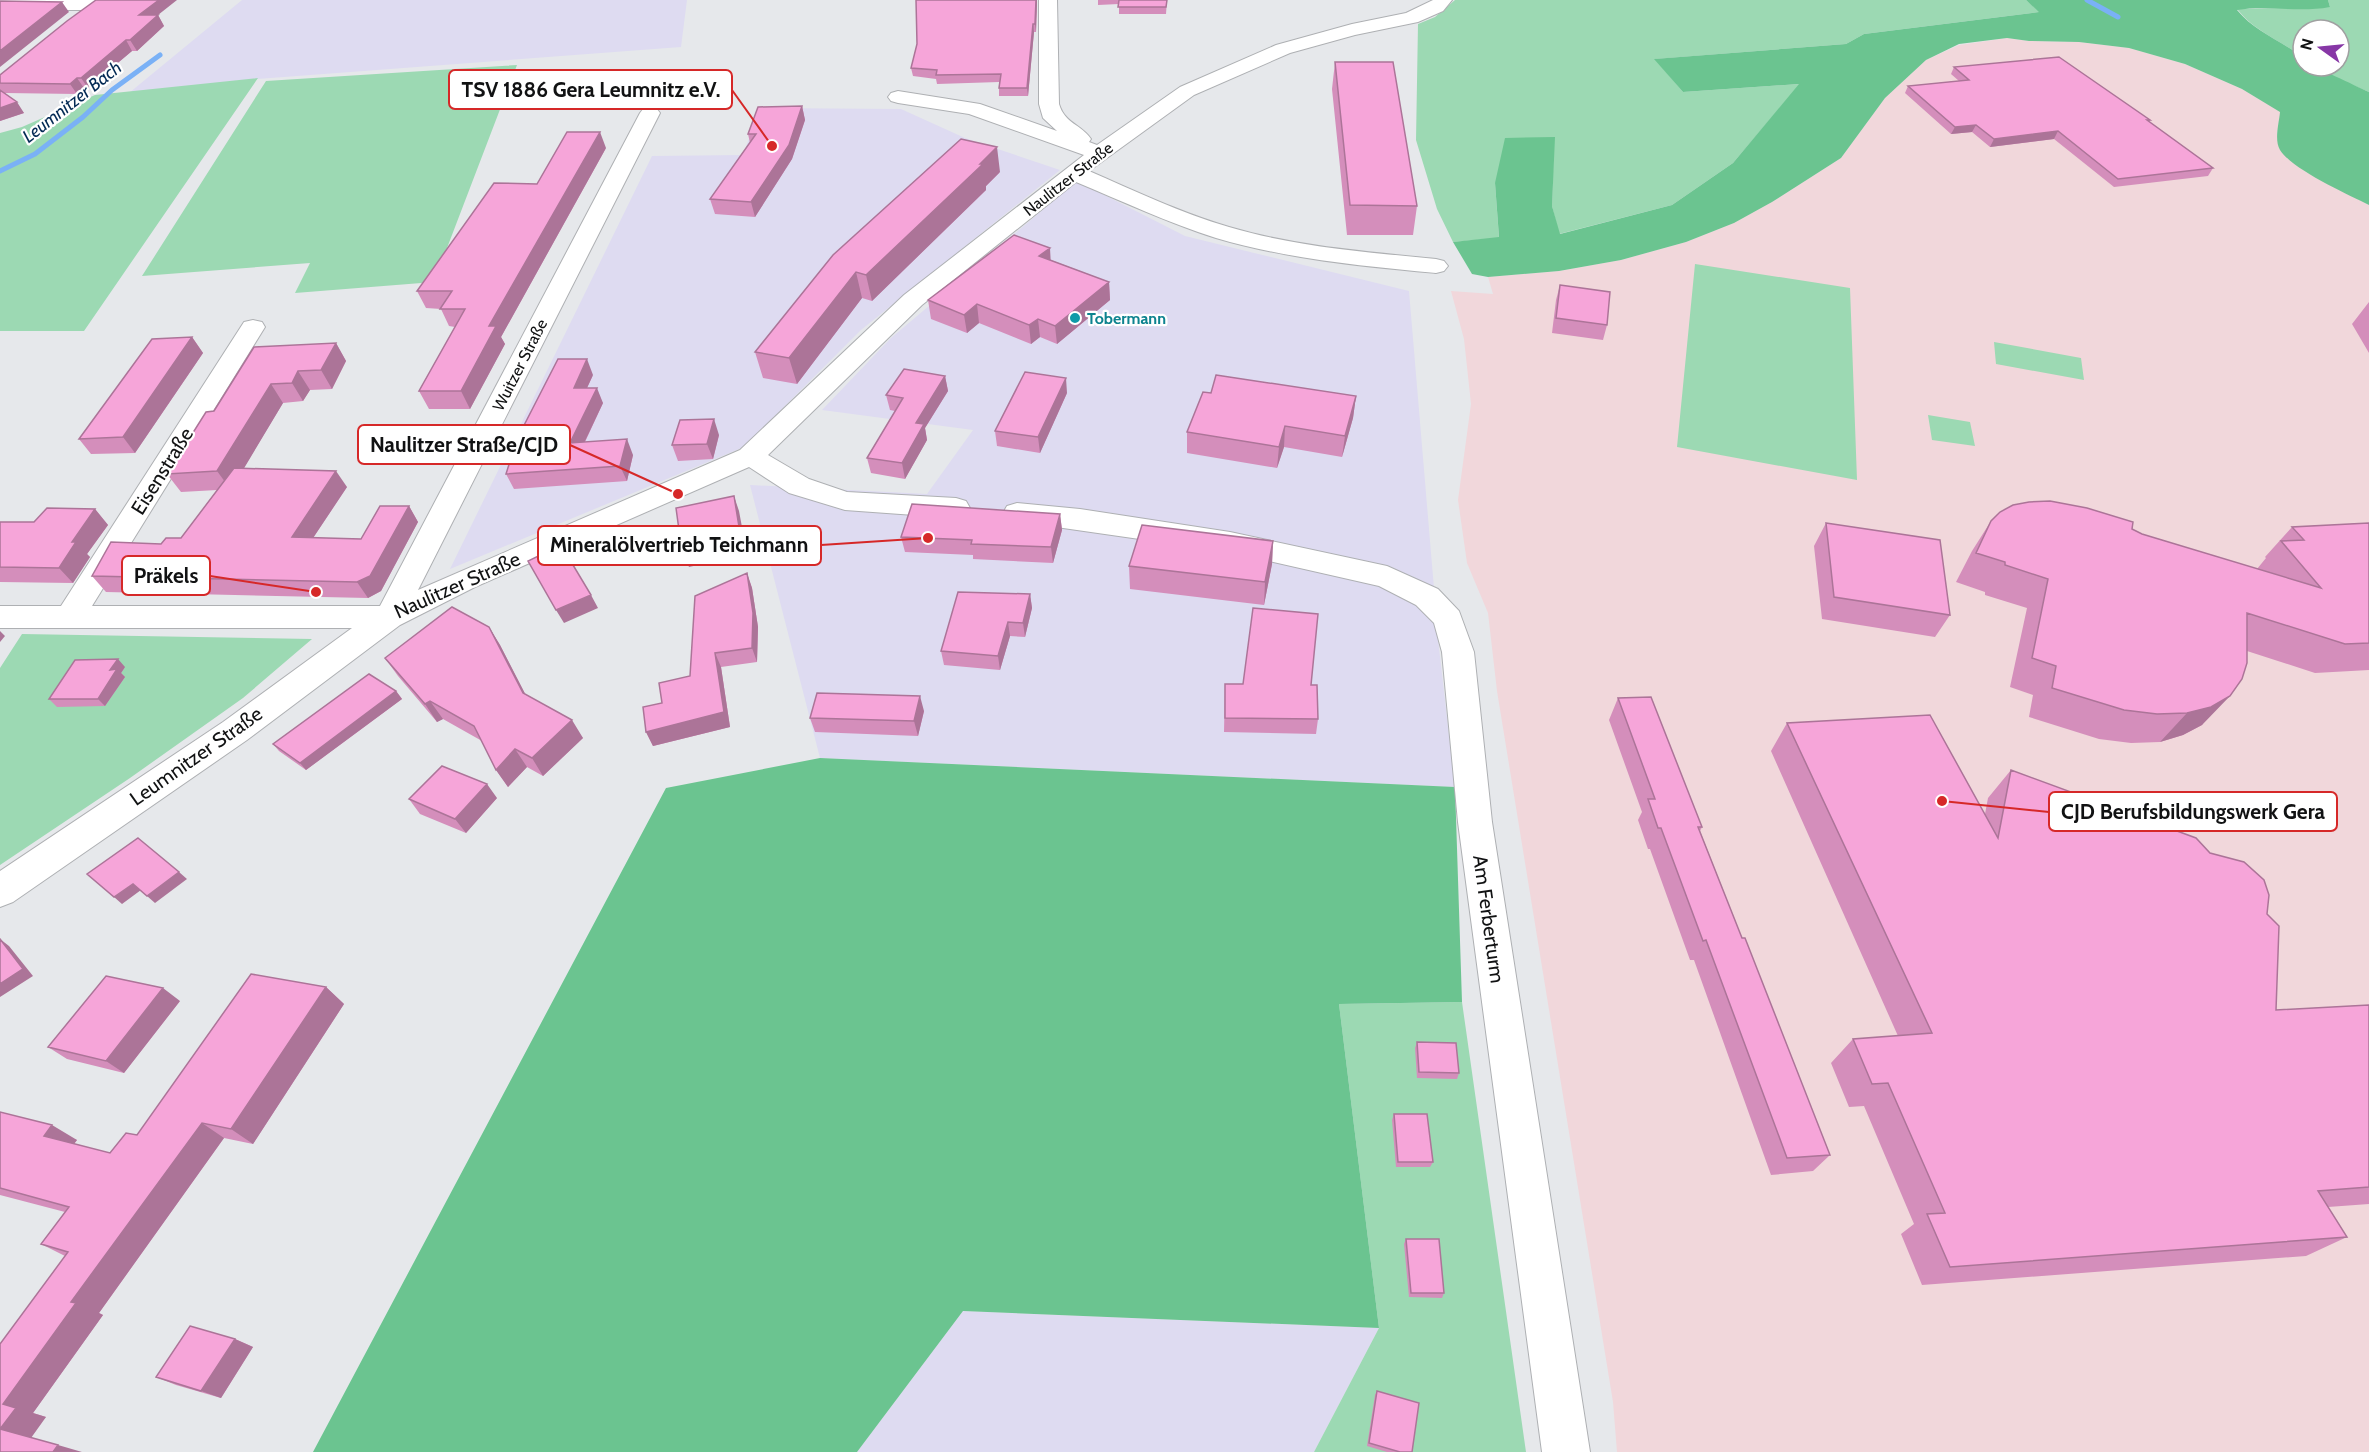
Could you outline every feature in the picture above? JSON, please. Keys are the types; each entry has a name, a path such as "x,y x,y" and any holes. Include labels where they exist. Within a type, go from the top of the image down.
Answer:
{"street":[{"path":"1048,0 1047,76 1049,104 1053,118 1099,153"},
{"name":"Naulitzer Straße","path":"0,617 71,615 389,617 464,580 750,456 913,300 1099,153 1187,91 1283,49 1352,30 1411,18 1437,7 1443,0"},
{"path":"0,5 101,2"},
{"path":"65,26 101,2"},
{"path":"898,97 973,108 1099,153"},
{"name":"Wuitzer Straße","path":"389,617 650,113"},
{"path":"1075,173 1175,216 1224,233 1297,249 1394,263 1436,266"},
{"name":"Eisenstraße","path":"71,615 253,327"},
{"name":"Am Ferberturm","path":"750,456 799,486 845,501 1080,519 1230,542 1387,577 1427,597 1448,619 1458,652 1475,822 1566,1452"},
{"name":"Leumnitzer Straße","path":"0,891 235,731 389,617"}],"shaded area":[{"path":"242,0 687,0 681,47 244,80 129,93"},
{"path":"2007,38 2079,42 2129,48 2185,64 2242,89 2281,112 2277,134 2306,172 2369,205 2369,1452 1617,1452 1613,1402 1497,691 1488,613 1467,563 1458,500 1471,404 1464,339 1451,291 1493,294 1488,277 1559,271 1621,260 1686,242 1734,223 1841,158 1885,98 1926,60 1959,45"},
{"path":"760,108 901,109 965,138 1060,170 861,330 744,447 450,569 652,156 743,155"},
{"path":"1077,181 1185,236 1409,291 1439,648 1455,787 820,758 750,485 927,494 973,430 822,410 891,338"},
{"path":"963,1311 1379,1328 1314,1452 857,1452"}],"green space":[{"path":"1455,0 2026,0 2040,12 1864,34 1846,44 1655,59 1683,92 1800,84 1733,163 1672,205 1559,234 1552,206 1554,137 1495,183 1499,238 1453,242 1437,209 1416,140 1418,24 1435,17"},
{"path":"2026,0 2328,0 2330,7 2318,9 2237,10 2260,30 2291,49 2291,78 2339,78 2369,92 2369,205 2321,181 2287,158 2280,150 2277,141 2280,112 2242,89 2185,64 2129,48 2079,42 2007,38 1959,44 1926,60 1885,98 1841,158 1734,223 1686,242 1621,260 1559,271 1488,277 1472,274 1453,242 1499,237 1495,183 1505,138 1555,137 1552,206 1560,234 1672,205 1733,163 1799,84 1683,92 1654,59 1846,44 1864,34 2039,12"},
{"path":"2328,0 2369,0 2369,92 2336,78 2351,78 2351,18 2291,18 2291,49 2251,24 2237,9 2330,7"},
{"path":"517,65 434,282 295,293 310,263 142,276 266,81"},
{"path":"258,78 84,331 0,331 0,133 22,127 95,95"},
{"path":"1695,264 1850,288 1857,480 1677,447"},
{"path":"1994,342 2081,358 2084,380 1996,364"},
{"path":"1928,415 1970,422 1975,446 1932,440"},
{"path":"22,634 312,639 243,698 130,778 0,865 0,668"},
{"path":"820,758 1455,787 1462,1002 1339,1004 1379,1328 963,1311 857,1452 313,1452 666,788"},
{"path":"1462,1002 1526,1452 1314,1452 1379,1328 1339,1004"}],"building":[{"path":"96,0 159,0 139,15 158,15 130,40 126,40 81,78 77,78 70,84 0,83 0,75"},
{"path":"916,0 1036,0 1027,88 999,88 1001,74 936,75 937,70 911,68 917,44"},
{"path":"1119,0 1167,0 1166,7 1118,7"},
{"path":"0,1 62,2 0,51"},
{"path":"2059,57 2150,120 2147,120 2213,168 2118,179 2058,131 1994,139 1976,125 1955,127 1908,86 1969,80 1954,67"},
{"path":"1335,62 1393,62 1417,206 1350,205"},
{"path":"0,90 17,102 0,108"},
{"path":"802,106 789,145 751,202 710,199 756,134 748,134 758,107"},
{"path":"567,132 600,132 489,326 496,326 461,391 419,391 465,309 440,309 452,291 417,291 494,183 537,184"},
{"path":"961,139 997,147 980,164 983,164 866,275 856,272 789,358 755,352 833,255"},
{"path":"1014,235 1050,248 1039,256 1109,282 1055,326 1038,319 1029,325 977,304 964,315 928,300"},
{"path":"1560,285 1610,292 1607,325 1556,318"},
{"path":"192,337 123,437 79,439 152,339"},
{"path":"336,343 321,370 298,371 292,383 271,384 217,471 167,474 206,412 214,411 254,347"},
{"path":"558,359 587,359 574,388 597,388 570,443 627,439 620,466 506,474 517,439"},
{"path":"904,369 945,376 916,423 924,424 902,463 867,458 903,398 886,395"},
{"path":"1025,372 1066,378 1038,437 995,431"},
{"path":"1216,375 1356,396 1345,436 1285,426 1279,447 1187,432 1203,392 1211,393"},
{"path":"714,419 707,444 672,445 680,420"},
{"path":"234,468 336,471 292,537 361,539 380,506 409,506 370,576 357,582 92,576 111,542 161,544 166,538 181,538"},
{"path":"734,496 741,539 682,552 676,508"},
{"path":"2050,501 2087,508 2133,522 2132,529 2142,534 2321,588 2281,541 2304,540 2292,527 2369,523 2369,643 2345,644 2247,613 2247,663 2242,679 2230,696 2211,707 2187,713 2157,714 2124,710 2052,688 2056,666 2032,658 2048,579 1976,553 1991,521 2000,512 2013,505"},
{"path":"912,504 1060,514 1051,547 971,544 972,540 901,537"},
{"path":"47,508 95,509 72,542 76,542 59,568 0,567 0,522 34,522"},
{"path":"1826,523 1940,540 1950,615 1834,597"},
{"path":"1142,525 1273,541 1265,582 1129,566"},
{"path":"561,545 591,595 556,610 528,561"},
{"path":"747,573 753,613 752,648 715,653 724,712 646,732 643,707 662,703 659,683 690,676 695,596"},
{"path":"958,592 1030,594 1023,623 1008,622 998,656 941,651"},
{"path":"452,607 489,627 523,693 572,720 532,758 515,749 496,770 474,726 430,701 425,704 385,658"},
{"path":"1253,608 1318,614 1311,685 1317,685 1318,719 1225,718 1225,684 1243,684"},
{"path":"118,659 110,670 117,669 98,699 49,699 75,660"},
{"path":"369,674 396,691 300,763 273,744"},
{"path":"817,693 920,696 914,721 810,718"},
{"path":"1651,697 1702,827 1698,827 1742,938 1745,938 1830,1155 1787,1158 1706,940 1703,941 1661,828 1658,828 1648,799 1655,799 1618,698"},
{"path":"1930,715 1998,838 2011,770 2196,838 2210,853 2244,862 2264,880 2269,895 2267,914 2279,926 2276,1010 2369,1005 2369,1187 2318,1191 2347,1237 1950,1267 1927,1214 1945,1213 1888,1083 1872,1084 1853,1039 1932,1033 1787,723"},
{"path":"442,766 487,784 455,819 409,799"},
{"path":"138,838 179,872 147,896 133,884 114,897 87,874"},
{"path":"0,939 23,969 0,984"},
{"path":"251,974 326,987 231,1129 202,1123 71,1302 76,1303 3,1404 16,1408 0,1429 0,1344 68,1252 41,1244 69,1207 0,1188 0,1112 52,1125 44,1136 110,1153 126,1133 137,1135"},
{"path":"106,976 163,988 106,1061 48,1047"},
{"path":"1417,1042 1456,1043 1459,1073 1419,1072"},
{"path":"1394,1114 1427,1114 1433,1162 1398,1162"},
{"path":"1406,1239 1439,1239 1444,1293 1411,1293"},
{"path":"190,1326 235,1339 201,1391 156,1377"},
{"path":"1377,1391 1419,1403 1412,1452 1400,1452 1369,1443"},
{"path":"0,1429 58,1445 53,1452 0,1452"}],"waterway":[{"path":"2087,0 2118,17"},
{"name":"Leumnitzer Bach","path":"0,171 35,154 83,117 112,90 160,55"}],"place":[{"name":"TSV 1886 Gera Leumnitz e.V.","path":"772,146"},
{"name":"Tobermann","path":"1075,318"},
{"name":"Naulitzer Straße/CJD","path":"678,494"},
{"name":"Mineralölvertrieb Teichmann","path":"928,538"},
{"name":"Präkels","path":"316,592"},
{"name":"CJD Berufsbildungswerk Gera","path":"1942,801"}]}
